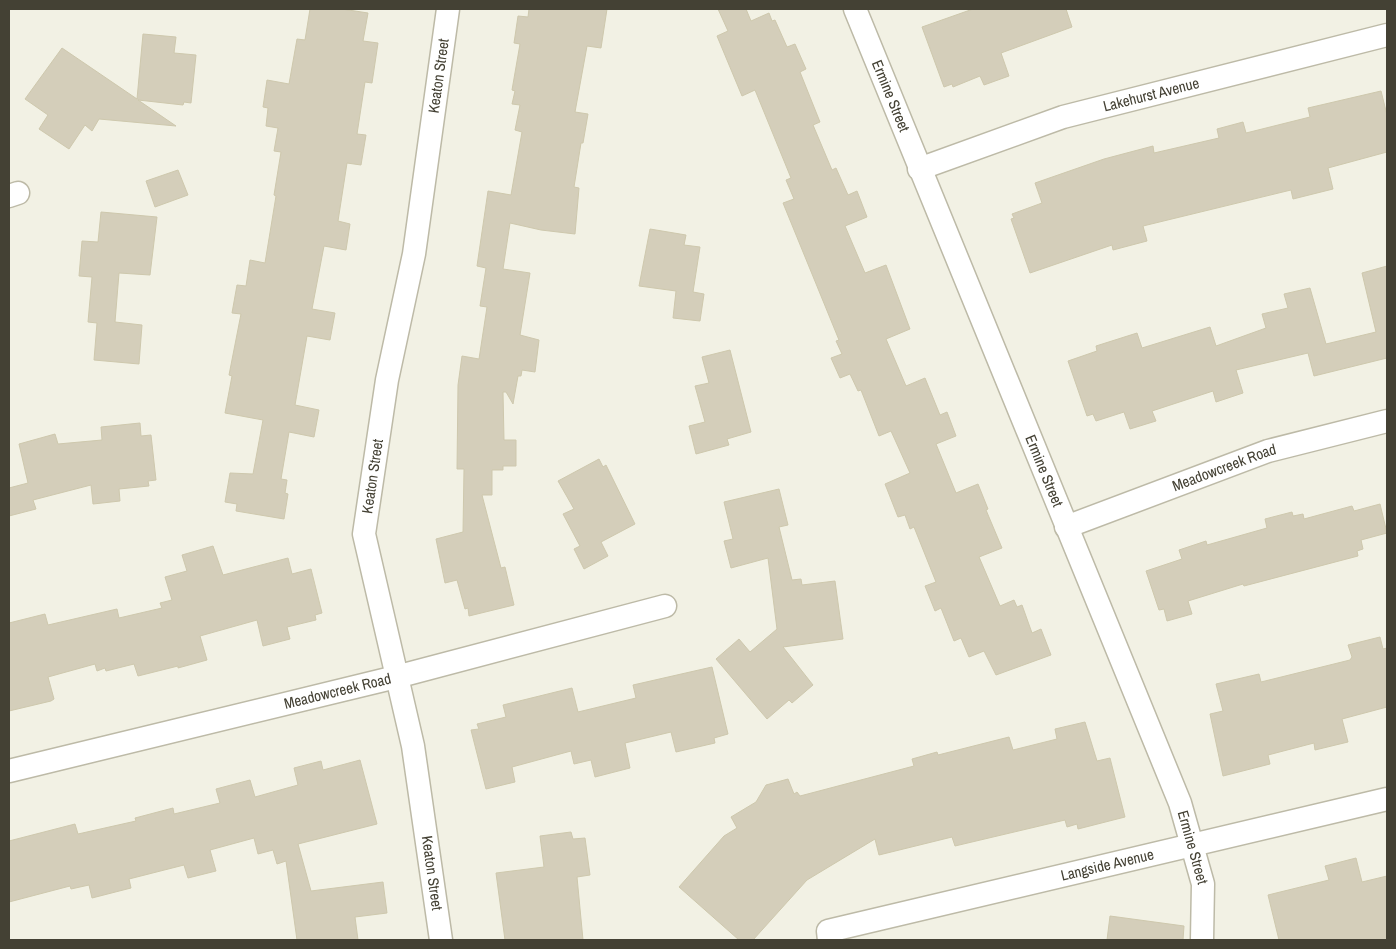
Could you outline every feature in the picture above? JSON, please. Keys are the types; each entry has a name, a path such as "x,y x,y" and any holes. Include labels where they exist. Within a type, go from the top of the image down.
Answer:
{"street":[{"name":"Keaton Street","path":"441,940 417,768 364,534 387,380 414,254 448,9"},
{"name":"Ermine Street","path":"855,9 1180,803 1204,884 1202,940"},
{"name":"Lakehurst Avenue","path":"919,169 1063,116 1387,35"},
{"name":"Meadowcreek Road","path":"1066,527 1268,451 1387,421"},
{"name":"Meadowcreek Road","path":"9,771 396,677 665,606"},
{"name":"Langside Avenue","path":"829,936 1387,799"}],"building":[{"path":"310,9 342,9 368,13 363,41 378,43 372,83 365,82 357,134 366,135 361,165 347,163 338,221 350,224 346,250 324,246 312,309 335,313 330,340 307,336 295,405 319,410 314,437 289,432 281,479 287,480 285,493 288,494 284,519 236,511 237,504 225,502 230,473 253,474 263,420 225,413 232,376 229,375 241,314 232,313 237,285 246,286 250,260 265,263 276,196 274,195 281,152 274,151 278,128 266,126 268,108 263,107 267,80 289,84 297,39 305,40"},
{"path":"529,9 607,9 601,48 587,46 575,112 588,114 574,187 579,188 575,234 541,230 510,223 503,269 530,273 520,335 539,340 535,372 522,370 521,376 518,376 513,404 506,392 503,392 504,440 516,440 516,466 503,466 503,470 492,470 492,495 482,495 501,568 505,567 514,605 469,616 468,608 465,609 457,580 445,583 436,539 463,532 464,469 457,469 458,385 462,356 479,359 487,307 480,306 486,268 477,266 488,191 511,195 522,132 515,130 520,105 512,104 515,91 512,90 520,44 514,43 518,16 528,17"},
{"path":"718,9 746,9 751,21 769,13 772,21 775,20 787,47 795,44 806,69 800,72 820,122 813,125 832,170 836,168 848,195 857,191 867,217 845,226 865,273 886,265 910,329 886,339 906,386 925,378 940,415 947,412 956,436 936,444 956,493 978,484 988,509 986,510 1002,548 979,557 1000,606 1014,600 1017,607 1022,605 1032,633 1041,629 1051,655 996,675 984,651 969,657 961,638 954,641 941,608 935,611 925,586 936,582 914,527 910,529 905,515 898,517 885,484 910,473 891,431 879,436 861,390 858,391 850,374 840,378 831,358 842,354 836,341 839,340 783,203 794,199 786,180 791,178 755,90 742,96 717,36 728,31"},
{"path":"973,9 1066,9 1072,27 1001,53 1009,76 984,85 980,76 953,87 952,84 944,87 922,27"},
{"path":"143,34 176,37 174,53 196,55 191,103 184,102 183,105 138,100 176,126 99,119 92,131 85,125 69,149 39,129 48,115 25,99 62,48 137,99"},
{"path":"1381,91 1387,115 1387,152 1328,168 1333,189 1293,199 1291,190 1143,226 1147,241 1113,250 1112,245 1030,273 1011,219 1014,218 1012,214 1042,203 1035,183 1104,159 1153,146 1154,153 1219,138 1217,129 1243,122 1246,133 1310,117 1308,108"},
{"path":"178,170 188,195 155,207 146,181"},
{"path":"101,212 157,217 150,275 119,273 115,322 142,325 139,364 94,360 97,323 88,322 92,277 79,276 82,241 98,242"},
{"path":"650,229 686,235 684,245 700,247 693,292 704,294 700,321 673,318 676,291 639,286"},
{"path":"1387,266 1387,358 1314,376 1308,353 1236,370 1243,393 1216,402 1213,391 1152,411 1156,421 1130,429 1124,412 1096,421 1093,414 1087,416 1068,361 1097,351 1096,346 1137,333 1142,348 1210,327 1216,346 1266,328 1262,314 1288,308 1284,294 1310,288 1326,344 1376,332 1362,273"},
{"path":"730,350 751,432 727,439 729,445 696,454 689,426 705,422 695,386 709,383 702,357"},
{"path":"140,423 141,436 151,435 156,480 148,481 149,486 119,489 120,501 93,504 91,485 33,500 36,509 9,516 9,488 28,483 19,444 55,434 58,444 102,440 101,427"},
{"path":"599,459 603,467 606,465 635,524 601,542 608,556 584,569 574,549 580,546 563,514 574,509 558,481"},
{"path":"779,489 788,525 779,527 792,580 801,579 802,585 835,581 843,639 783,647 813,685 792,703 789,700 767,719 716,659 739,639 750,652 777,629 768,558 731,568 724,541 733,539 724,502"},
{"path":"1380,504 1387,533 1361,540 1363,549 1357,551 1358,556 1244,586 1243,584 1188,601 1192,614 1167,621 1164,609 1159,610 1146,571 1182,559 1179,550 1206,541 1207,545 1267,528 1265,519 1292,512 1293,516 1303,514 1304,519 1352,506 1354,511"},
{"path":"213,546 223,575 288,558 292,574 311,569 322,613 315,615 316,620 287,627 290,639 263,646 257,620 200,636 207,660 178,668 178,666 138,676 134,664 106,671 105,668 97,671 95,664 48,677 54,699 9,711 9,623 45,614 48,625 117,609 119,618 162,608 160,603 172,600 165,577 187,571 182,555"},
{"path":"1380,637 1383,649 1387,648 1387,707 1342,719 1348,742 1315,750 1314,743 1268,755 1270,764 1223,776 1210,714 1223,711 1216,684 1259,674 1261,682 1350,660 1352,657 1348,645"},
{"path":"712,667 728,734 714,738 715,743 676,752 671,732 625,743 630,768 595,777 591,760 574,764 571,751 512,767 515,782 486,789 471,730 479,729 477,724 506,717 503,705 572,688 578,712 636,698 633,685"},
{"path":"1085,722 1097,761 1110,758 1125,817 1078,829 1077,824 1067,827 1065,820 955,846 952,837 879,855 875,839 807,880 753,940 739,940 679,887 724,836 737,828 731,817 756,802 766,785 788,779 794,794 797,792 800,796 914,766 912,759 937,752 938,755 1009,737 1013,750 1057,739 1055,729"},
{"path":"360,760 377,824 298,844 311,891 383,882 387,913 355,917 358,940 297,940 286,861 277,864 273,850 258,854 254,838 210,850 216,871 188,878 184,865 129,879 131,888 92,898 89,885 71,889 70,886 9,902 9,841 75,824 78,834 136,821 135,818 173,808 174,814 220,803 216,789 250,780 255,797 298,785 294,768 321,761 323,770"},
{"path":"571,832 573,839 585,838 590,875 577,877 583,940 505,940 496,873 544,867 540,836"},
{"path":"1356,858 1362,882 1387,876 1387,940 1279,940 1268,895 1329,880 1325,866"},
{"path":"1110,916 1184,926 1183,940 1107,940"}]}
